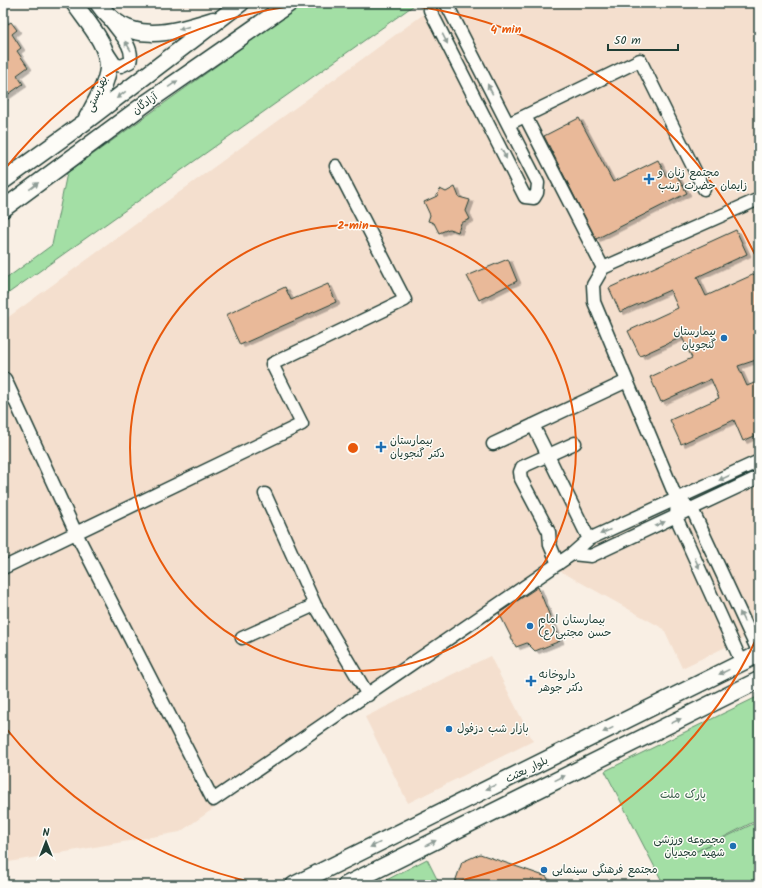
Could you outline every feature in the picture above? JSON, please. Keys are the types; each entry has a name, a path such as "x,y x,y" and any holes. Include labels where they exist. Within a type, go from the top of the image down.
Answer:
{"main road":[{"name":"بهزیستی","path":"74,3 104,48 108,68 104,83 85,122"},
{"name":"آزادگان","path":"3,181 85,122 241,3"},
{"name":"آزادگان","path":"3,210 149,101 290,3"},
{"path":"101,7 124,27 148,34 170,32 222,17"},
{"name":"بلوار بعثت","path":"294,885 742,663 759,653"},
{"name":"بلوار بعثت","path":"346,885 759,680"},
{"path":"529,769 524,777 524,785 536,790"},
{"path":"330,867 340,885"}],"street":[{"path":"429,3 430,10 525,197 534,198 537,194 538,183 446,3"},
{"path":"101,7 130,50 132,56 130,62 121,66 115,64 104,48"},
{"path":"508,124 640,60 704,189"},
{"path":"525,116 603,268"},
{"path":"3,568 302,424 272,364 405,300 336,166"},
{"path":"742,663 676,517 677,500 594,302 593,285 603,268 759,199"},
{"path":"5,379 76,533 213,800 558,564 589,539 677,500 759,461"},
{"path":"493,444 627,381"},
{"path":"533,425 589,539"},
{"path":"558,564 550,545 548,532 521,479 520,472 522,467 575,443"},
{"path":"572,554 591,556 759,477"},
{"path":"266,494 315,605 368,695"},
{"path":"677,500 692,509 759,653"},
{"path":"242,638 315,605"}],"shaded area":[{"name":"بیمارستان دکتر گنجویان","path":"439,3 759,3 759,631 682,668 664,629 562,572 553,572 180,832 3,863 3,321"},
{"name":"بازار شب دزفول","path":"490,656 533,741 408,803 365,717"}],"green space":[{"path":"304,3 417,3 3,297 3,281 52,245 67,173"},
{"name":"پارک ملت","path":"759,696 759,819 691,854 759,821 759,885 664,885 605,771"},
{"path":"427,859 440,885 377,885"}],"building":[{"path":"3,17 8,24 11,22 17,30 12,34 21,48 17,51 28,67 17,75 23,84 3,98"},
{"name":"مجتمع زنان و زایمان حضرت زینب","path":"579,118 613,182 658,160 666,176 675,173 687,193 596,239 544,136"},
{"path":"455,187 459,197 470,200 466,211 470,219 461,223 458,232 449,229 439,233 434,223 428,221 430,215 424,202 437,196 440,189 446,192"},
{"name":"بیمارستان گنجویان","path":"736,230 747,254 697,277 706,296 759,272 759,359 738,366 747,386 759,381 759,410 755,412 759,422 759,434 743,441 734,420 681,444 670,420 719,398 711,379 661,402 650,377 692,358 682,337 640,356 628,331 678,308 670,290 620,312 609,288"},
{"path":"508,259 517,281 479,300 467,276"},
{"path":"328,284 336,302 240,345 226,315 285,287 291,300"},
{"name":"بیمارستان امام حسن مجتبی(ع)","path":"538,587 560,641 535,651 527,643 516,647 499,613"},
{"path":"480,854 547,877 551,885 454,885 462,862"}],"place":[{"name":"مجتمع زنان و زایمان حضرت زینب","path":"649,179"},
{"name":"بیمارستان گنجویان","path":"724,338"},
{"name":"بیمارستان دکتر گنجویان","path":"381,447"},
{"name":"بیمارستان امام حسن مجتبی(ع)","path":"530,626"},
{"name":"داروخانه دکتر جوهر","path":"531,681"},
{"name":"بازار شب دزفول","path":"449,729"},
{"name":"مجموعه ورزشی شهید مجدیان","path":"733,846"},
{"name":"مجتمع فرهنگی سینمایی","path":"544,870"}]}
